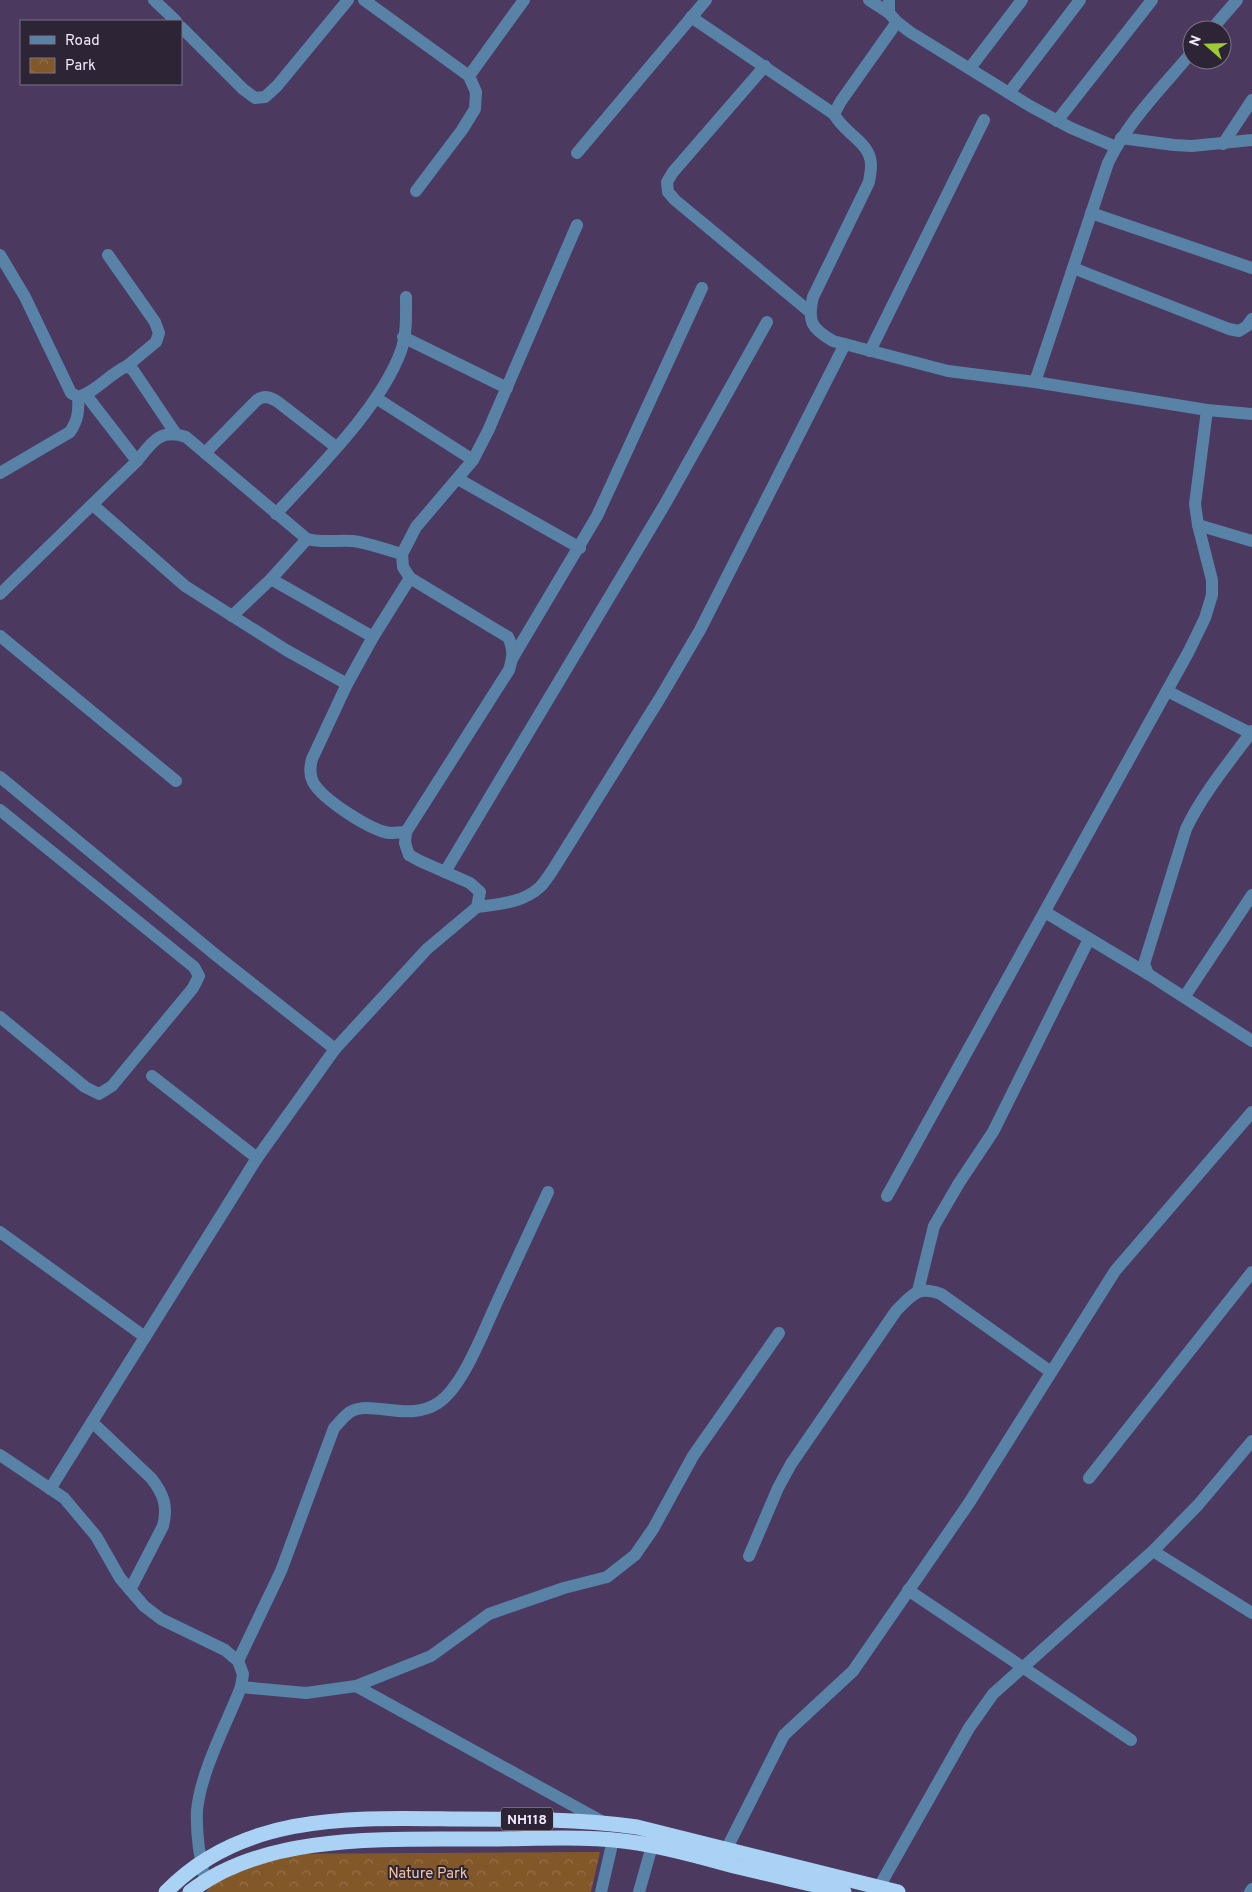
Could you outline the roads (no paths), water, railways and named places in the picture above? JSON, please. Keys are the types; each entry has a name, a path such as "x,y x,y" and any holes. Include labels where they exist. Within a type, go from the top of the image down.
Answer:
{"highway":[{"name":"NH118","path":"166,1892 180,1878 201,1862 236,1842 282,1828 328,1820 498,1819 603,1822 654,1831 898,1892"},
{"name":"NH118","path":"190,1892 204,1880 236,1865 281,1851 323,1844 383,1840 613,1840 652,1846 844,1892"}],"street":[{"path":"154,0 175,20"},
{"path":"182,28 243,89 255,98 265,97 277,86 348,0"},
{"path":"364,0 469,76 476,92 475,109 462,130 416,191"},
{"path":"469,76 524,0"},
{"path":"869,0 893,18 970,68 1057,121 1118,142 1174,145 1223,144 1252,140"},
{"path":"834,114 893,18 889,0"},
{"path":"970,68 1022,0"},
{"path":"1009,93 1080,0"},
{"path":"1057,121 1152,0"},
{"path":"1220,20 1237,0"},
{"path":"577,153 691,17 701,2"},
{"path":"691,17 834,114 839,123 868,151 872,164 869,182 813,297 810,312 812,324 820,334 833,341 948,371 1036,382 1207,410 1252,414"},
{"path":"1036,382 1108,163 1126,129 1182,64"},
{"path":"764,66 673,172 667,182 668,192 675,200 810,312"},
{"path":"1223,144 1252,100"},
{"path":"870,351 984,120"},
{"path":"1091,214 1252,268"},
{"path":"512,659 513,647 508,638 410,578 403,566 402,554 416,527 458,479 472,460 488,431 577,225"},
{"path":"0,255 25,297 65,384 71,393 82,396 137,461"},
{"path":"0,473 70,432 76,424 82,396 119,369 127,366 156,342 159,333 155,322 108,255"},
{"path":"1073,268 1229,329 1239,331 1247,326 1252,318"},
{"path":"477,907 480,892 470,883 420,861 409,854 405,843 406,832 508,670 512,659 580,548 597,516 702,288"},
{"path":"276,514 336,447 376,398 402,350 406,324 406,298"},
{"path":"445,872 665,504 767,322"},
{"path":"403,337 506,388"},
{"path":"50,1489 257,1158 334,1049 427,949 477,907 505,904 530,894 541,886 554,868 700,630 845,344"},
{"path":"127,366 133,370 176,434"},
{"path":"206,454 257,400 263,397 278,402 336,447"},
{"path":"376,398 472,460"},
{"path":"887,1196 1167,691 1205,618 1212,594 1212,580 1198,525 1195,504 1207,410"},
{"path":"0,594 93,505 137,461 151,444 164,434 176,434 186,437 307,539 317,542 356,541 402,554"},
{"path":"458,479 580,548"},
{"path":"93,505 185,586 286,650 347,684"},
{"path":"1198,525 1252,541"},
{"path":"232,616 307,539"},
{"path":"271,578 373,637"},
{"path":"406,832 389,833 362,823 321,792 313,782 310,770 312,759 347,684 373,637 410,578"},
{"path":"0,636 176,781"},
{"path":"1148,974 1144,964 1186,829 1206,793 1251,733 1167,691"},
{"path":"0,777 217,956 334,1049"},
{"path":"0,810 194,967 199,976 193,988 112,1086 99,1094 86,1088 0,1017"},
{"path":"1185,996 1252,895"},
{"path":"1045,912 1251,1038"},
{"path":"918,1291 934,1226 959,1183 993,1132 1089,939"},
{"path":"152,1076 257,1158"},
{"path":"726,1850 784,1735 852,1671 968,1503 1115,1271 1252,1112"},
{"path":"238,1661 280,1571 334,1428 351,1411 368,1408 398,1412 423,1411 439,1403 453,1389 469,1362 548,1192"},
{"path":"0,1232 146,1337"},
{"path":"1089,1478 1252,1272"},
{"path":"749,1556 778,1488 791,1464 896,1311 918,1291 928,1289 941,1294 1051,1372"},
{"path":"241,1688 306,1693 356,1686 431,1656 489,1614 564,1588 607,1576 635,1555 653,1529 693,1456 779,1333"},
{"path":"92,1422 151,1478 160,1488 165,1501 166,1515 163,1526 130,1590"},
{"path":"879,1887 969,1728 993,1694 1022,1666 1153,1551 1198,1505 1252,1441"},
{"path":"0,1455 64,1498 96,1536 120,1578 144,1606 161,1619 225,1650 238,1661 243,1674 241,1688 201,1786 197,1812 204,1880"},
{"path":"1153,1551 1252,1613"},
{"path":"908,1590 1131,1740"},
{"path":"356,1686 603,1822"},
{"path":"601,1892 613,1840"},
{"path":"639,1892 652,1846"}],"park label":[{"name":"Nature Park","path":"428,1873"}]}
